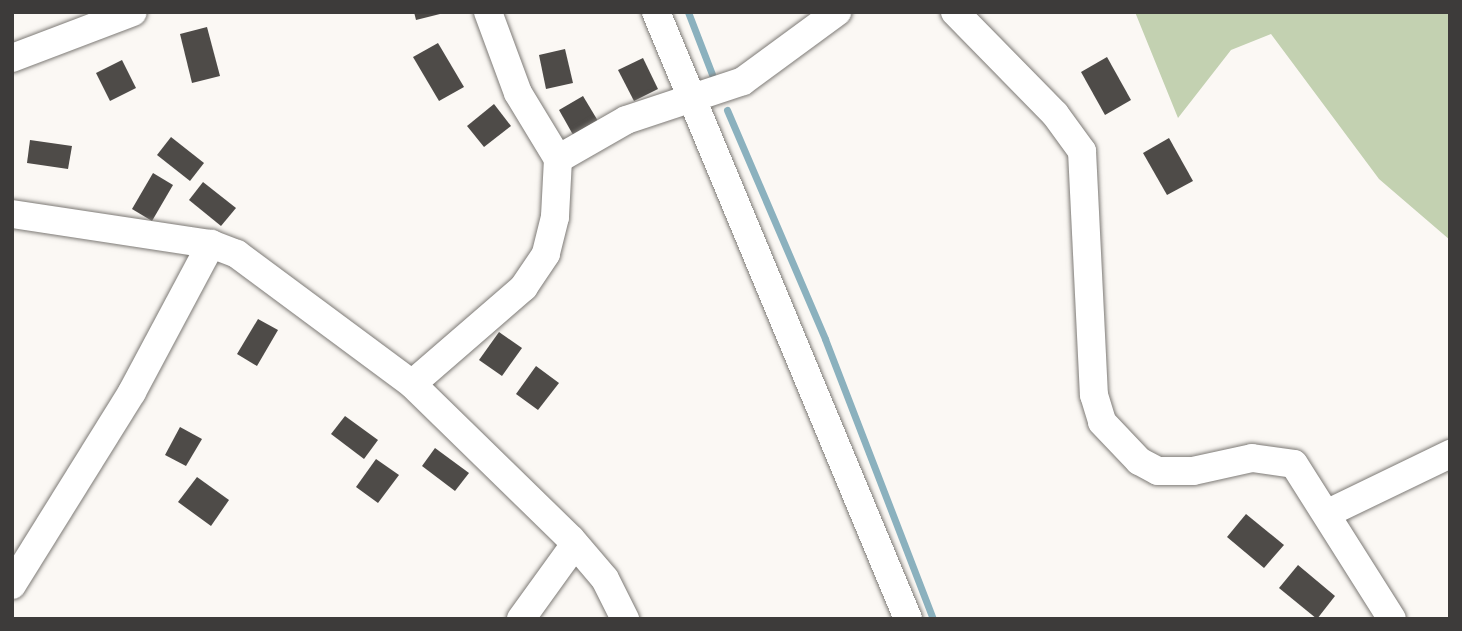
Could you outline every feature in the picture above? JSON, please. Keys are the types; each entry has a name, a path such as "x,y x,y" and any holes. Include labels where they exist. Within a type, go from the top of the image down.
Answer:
{"street":[{"path":"12,58 133,12"},
{"path":"412,384 497,314 546,254 555,217 558,159 518,93 488,12"},
{"path":"656,12 688,96 908,619"},
{"path":"558,159 626,120 688,96 743,81 837,12"},
{"path":"955,12 1055,114 1082,151 1094,395 1102,422 1139,461 1158,471 1193,471 1252,458 1294,464 1328,513 1392,619"},
{"path":"12,214 211,244 237,254 412,384 575,544 605,579 625,619"},
{"path":"12,584 132,392 211,244"},
{"path":"1328,513 1450,454"},
{"path":"521,619 575,544"}],"green space":[{"path":"1135,12 1450,12 1450,240 1379,179 1271,34 1231,50 1178,118"}],"building":[{"path":"414,12 444,12 444,13 416,20"},
{"path":"207,27 220,76 192,83 180,34"},
{"path":"438,43 464,87 439,101 413,57"},
{"path":"565,49 573,83 546,89 539,55"},
{"path":"1107,57 1131,100 1105,115 1081,72"},
{"path":"643,58 658,89 634,101 618,70"},
{"path":"122,60 136,88 110,101 96,73"},
{"path":"583,96 601,126 576,140 559,110"},
{"path":"494,104 511,126 484,147 467,126"},
{"path":"171,137 204,163 190,181 157,155"},
{"path":"1169,138 1193,181 1167,195 1143,153"},
{"path":"30,140 72,146 68,169 27,163"},
{"path":"153,173 173,185 152,221 132,209"},
{"path":"203,182 236,208 221,226 189,200"},
{"path":"258,319 278,330 257,366 237,354"},
{"path":"499,332 522,348 502,376 479,360"},
{"path":"536,366 559,383 538,410 516,394"},
{"path":"345,416 378,440 364,459 331,434"},
{"path":"180,427 202,439 186,466 165,455"},
{"path":"435,448 469,473 455,491 422,466"},
{"path":"376,459 399,475 378,503 356,487"},
{"path":"197,477 229,500 211,526 178,502"},
{"path":"1246,514 1284,545 1264,568 1227,537"},
{"path":"1298,565 1335,596 1317,619 1279,588"}],"waterway":[{"path":"688,12 715,82"},
{"path":"727,110 825,339 933,619"}]}
